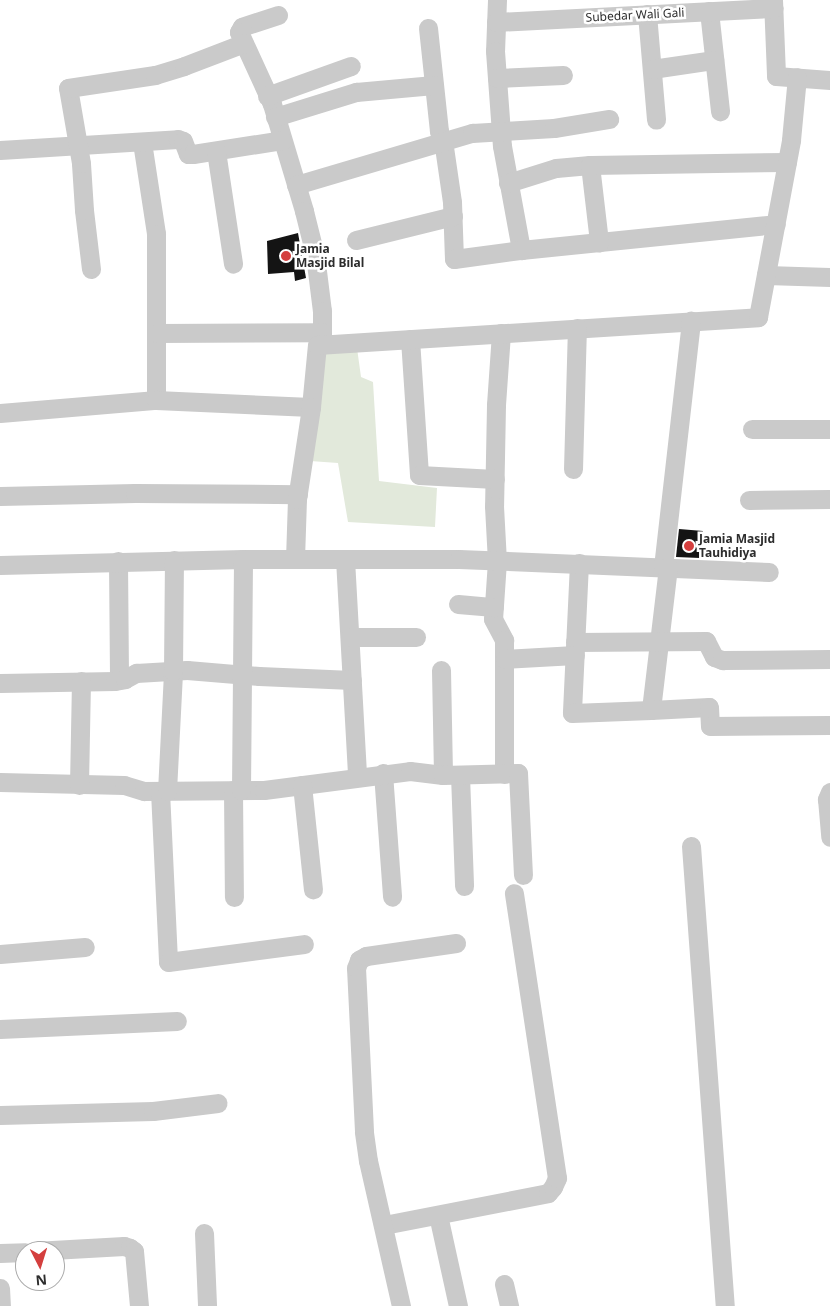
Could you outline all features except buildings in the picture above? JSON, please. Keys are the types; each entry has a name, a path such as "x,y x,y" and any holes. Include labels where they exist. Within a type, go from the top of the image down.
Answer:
{"street":[{"path":"498,0 495,52 501,131 520,250"},
{"path":"774,4 776,76 830,80"},
{"name":"Subedar Wali Gali","path":"496,22 599,8 647,14 675,6 709,11 774,4"},
{"path":"709,11 720,111"},
{"path":"647,14 656,120"},
{"path":"278,15 242,27 239,32 275,116 315,255 322,338 317,345 311,407 298,494 295,558"},
{"path":"428,28 453,216 454,259 520,250 776,224"},
{"path":"92,269 84,210 81,163 68,88 155,75 244,43"},
{"path":"652,69 714,60"},
{"path":"267,96 351,66"},
{"path":"497,78 563,75"},
{"path":"157,334 410,339 758,317 787,162 797,77"},
{"path":"275,116 356,92 434,84"},
{"path":"296,185 472,133 554,128 609,119"},
{"path":"0,150 77,147 178,139 183,142 188,154 282,140"},
{"path":"142,142 156,234 156,400"},
{"path":"216,150 233,264"},
{"path":"508,182 556,168 590,165 787,162"},
{"path":"590,165 599,242"},
{"path":"356,240 453,216"},
{"path":"766,276 830,277"},
{"path":"651,710 691,321"},
{"path":"573,469 577,328"},
{"path":"501,333 496,405 497,560 492,619 504,640 504,774"},
{"path":"410,339 418,475 495,479"},
{"path":"0,413 156,400 311,407"},
{"path":"752,429 830,429"},
{"path":"0,496 135,493 298,494"},
{"path":"749,500 830,499"},
{"path":"0,565 118,560 295,558 497,560 769,572"},
{"path":"234,897 242,675 243,559"},
{"path":"345,559 357,776"},
{"path":"118,560 119,680"},
{"path":"174,560 173,671 163,791 168,962 304,944"},
{"path":"579,563 572,714 710,708 710,726 830,725"},
{"path":"458,604 494,607"},
{"path":"350,637 416,637"},
{"path":"505,659 575,648 659,642 706,641 714,656 722,660 830,659"},
{"path":"441,670 464,886"},
{"path":"0,683 119,680 136,673 173,671 352,680"},
{"path":"79,784 81,681"},
{"path":"0,782 124,785 144,791 237,790 302,785 357,776 410,771 452,775 518,773 523,875"},
{"path":"383,773 392,897"},
{"path":"302,785 313,889"},
{"path":"830,792 827,799 830,837"},
{"path":"691,846 725,1306"},
{"path":"384,1225 548,1193 557,1178 514,893"},
{"path":"401,1306 384,1225 368,1162 364,1131 356,968 359,960 366,956 456,943"},
{"path":"0,954 85,947"},
{"path":"0,1028 177,1021"},
{"path":"0,1115 153,1111 218,1103"},
{"path":"438,1215 458,1306"},
{"path":"204,1233 207,1306"},
{"path":"65,1249 124,1246 134,1251 139,1306"},
{"path":"0,1253 15,1252"},
{"path":"504,1284 510,1306"},
{"path":"0,1288 1,1306"}],"shaded area":[{"path":"357,348 361,377 373,382 379,481 437,488 435,527 348,522 338,463 310,461 325,351"}],"place":[{"name":"Jamia Masjid Bilal","path":"286,256"},
{"name":"Jamia Masjid Tauhidiya","path":"689,546"}]}
